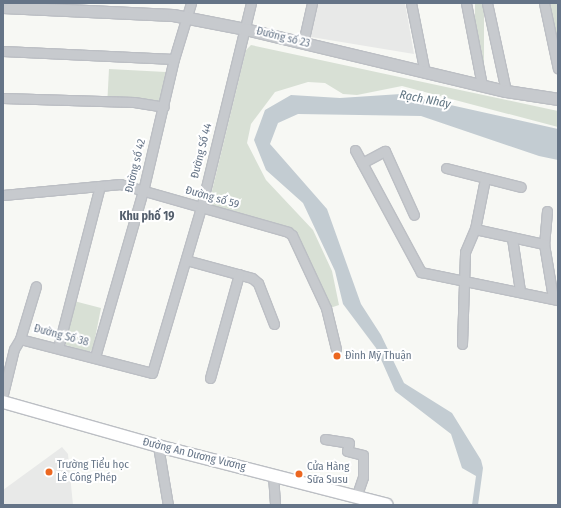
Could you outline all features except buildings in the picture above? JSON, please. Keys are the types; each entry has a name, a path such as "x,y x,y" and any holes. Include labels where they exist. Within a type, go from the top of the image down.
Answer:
{"main road":[{"name":"Đường An Dương Vương","path":"3,402 158,446 387,505"}],"street":[{"name":"Đường số 42","path":"95,357 143,191 164,107 174,58 191,3"},
{"name":"Đường Số 44","path":"152,373 201,208 251,3"},
{"path":"303,43 312,3"},
{"path":"411,3 425,73"},
{"path":"466,3 482,85"},
{"path":"487,3 506,91"},
{"path":"544,3 558,69"},
{"name":"Đường số 23","path":"3,7 155,13 187,18 245,29 425,73 506,91 558,99"},
{"path":"3,51 174,58"},
{"path":"3,98 134,102 164,107"},
{"path":"355,150 421,272 464,279 555,299 544,244 547,211"},
{"path":"362,163 385,151 414,215"},
{"path":"446,168 477,174 485,179 521,186"},
{"path":"462,344 465,252 475,229 485,179"},
{"name":"Đường số 59","path":"3,195 120,184 283,230 292,235 326,308 336,348"},
{"path":"58,348 100,186"},
{"path":"475,229 544,244"},
{"path":"512,238 520,291"},
{"path":"186,260 252,278 258,283 274,324"},
{"path":"210,378 239,274"},
{"path":"20,339 36,286"},
{"name":"Đường Số 38","path":"3,394 14,349 20,339 95,357 152,373"},
{"path":"326,439 349,442 347,452 363,455 362,477 356,497"},
{"path":"158,446 168,505"},
{"path":"273,475 275,505"}],"shaded area":[{"path":"315,3 405,3 414,54 305,36"},
{"path":"475,3 484,3 484,69 475,69"},
{"path":"548,3 558,3 558,55"},
{"path":"251,45 558,111 558,127 402,86 357,95 343,94 325,83 308,82 275,92 251,124 247,143 266,180 313,230 332,271 339,305 330,308 292,228 211,206 209,203 246,50"},
{"path":"109,69 166,72 164,107 107,104"},
{"path":"74,301 101,308 93,349 89,352 66,345 64,341"},
{"name":"Trường Tiểu học Lê Công Phép","path":"62,447 68,454 73,505 3,505 3,490"}],"water":[{"name":"Rạch Nhảy","path":"401,94 558,129 558,160 539,156 421,116 298,114 278,123 270,144 327,209 361,304 381,335 404,383 452,413 481,460 483,468 478,505 472,505 476,476 462,468 451,434 395,391 376,348 343,304 335,271 303,203 266,170 254,140 265,110 291,95 340,98"}],"place":[{"name":"Đình Mỹ Thuận","path":"337,356"},
{"name":"Trường Tiểu học Lê Công Phép","path":"49,472"},
{"name":"Cửa Hàng Sữa Susu","path":"299,474"}],"district":[{"name":"Khu phố 19","path":"147,217"}]}
